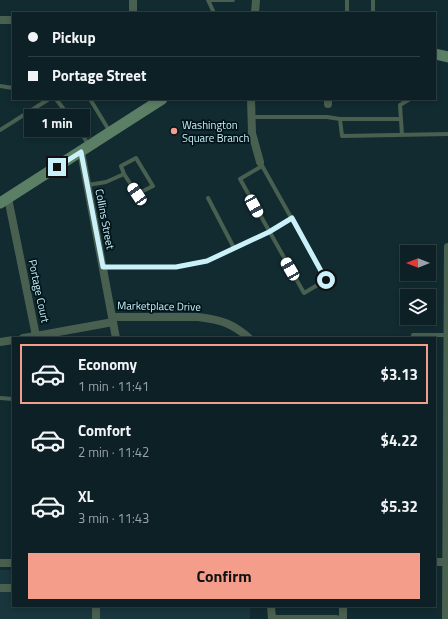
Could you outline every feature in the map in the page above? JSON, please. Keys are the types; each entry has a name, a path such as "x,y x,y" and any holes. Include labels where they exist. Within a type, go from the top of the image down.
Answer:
{"main road":[{"path":"436,54 448,57"},
{"path":"4,201 160,100"}],"street":[{"path":"133,0 133,12"},
{"path":"256,0 256,12"},
{"path":"0,20 12,20"},
{"path":"251,100 252,133 261,164"},
{"name":"Collins Street","path":"85,149 87,185 116,337"},
{"name":"Portage Court","path":"4,201 36,336 112,319"},
{"path":"446,619 448,246"},
{"name":"Marketplace Drive","path":"112,319 198,317 226,322 238,328 248,337"},
{"path":"30,337 36,336"},
{"path":"0,342 12,340"},
{"path":"436,562 447,562"},
{"path":"0,563 12,563"},
{"path":"0,588 12,588"},
{"path":"96,607 96,619"},
{"path":"271,607 272,619 336,619"},
{"path":"343,607 343,619"}],"lane":[{"path":"214,12 208,0 233,0"},
{"path":"347,0 347,12"},
{"path":"373,0 373,12"},
{"path":"0,86 12,88"},
{"path":"0,130 47,100"},
{"path":"57,100 78,128 85,149"},
{"path":"91,100 110,133"},
{"path":"402,135 400,105 408,100"},
{"path":"252,117 401,119"},
{"path":"340,119 342,136 448,134"},
{"path":"136,158 153,186 137,194 124,174 121,166 136,158"},
{"path":"261,164 292,218 326,280 304,293 240,179 261,164"},
{"path":"87,185 106,182 124,174"},
{"path":"208,198 234,248"},
{"path":"103,267 176,267 207,261 269,232 292,218"},
{"path":"413,335 448,335"},
{"path":"0,398 12,399"}],"shaded area":[{"path":"0,570 12,570 12,607 250,607 250,619 0,619"}],"place":[{"name":"Washington Square Branch","path":"174,131"}],"route":[{"path":"57,167 81,152 103,267 176,267 207,261 269,232 292,218 326,280"}]}
